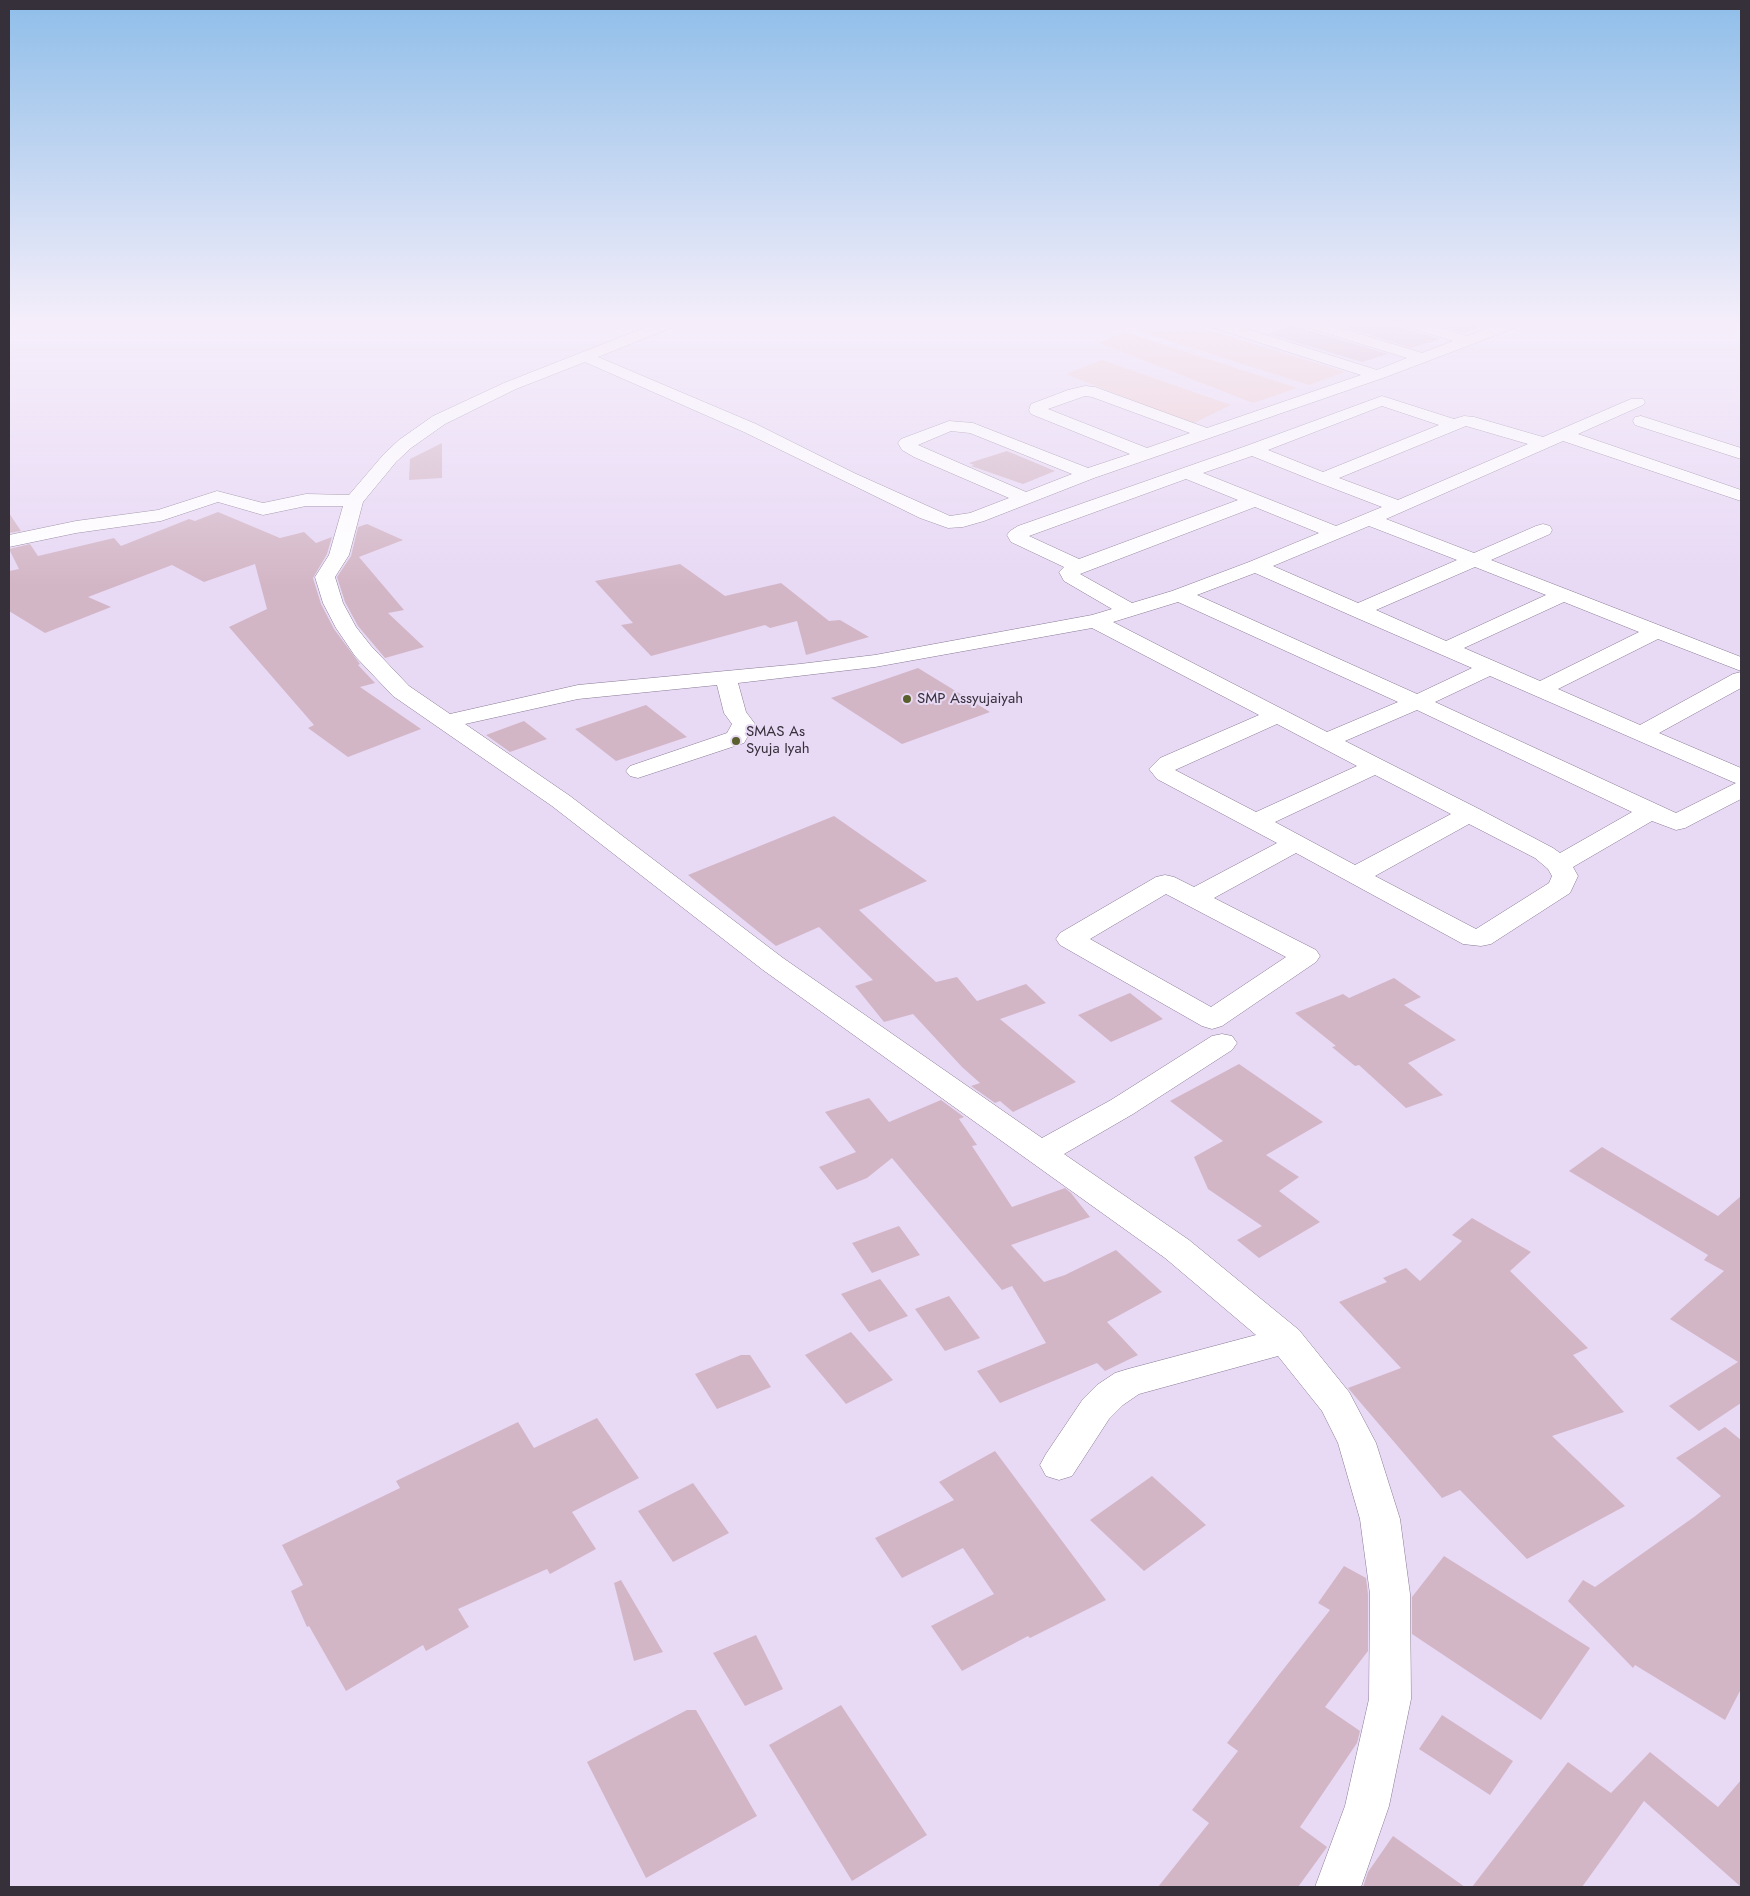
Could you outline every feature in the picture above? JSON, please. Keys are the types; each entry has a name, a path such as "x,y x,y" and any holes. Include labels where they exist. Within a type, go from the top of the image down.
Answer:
{"street":[{"path":"463,408 439,420 405,444 390,458 354,501 339,555 325,577 333,603 346,628 363,651 401,691 561,801 772,964 1177,1249 1286,1340 1336,1402 1357,1443 1380,1519 1390,1594 1390,1699 1367,1806 1338,1887"},
{"path":"705,408 750,428 848,478 948,522 963,521 977,517 1088,474 1276,408"},
{"path":"1037,408 1050,416 1147,454"},
{"path":"1139,408 1205,433"},
{"path":"1078,566 1018,538 1017,535 1025,530 1252,450 1362,408"},
{"path":"1405,408 1456,425"},
{"path":"445,722 578,692 726,679 876,661 983,642 1063,625 1095,621 1179,595 1256,566 1398,507 1622,408"},
{"path":"1324,478 1464,421 1474,422 1544,443"},
{"path":"1641,421 1741,454"},
{"path":"1025,498 920,453 908,446 907,443 910,440 949,426 973,428 1088,474"},
{"path":"1563,435 1741,496"},
{"path":"1252,450 1398,507"},
{"path":"1187,473 1336,533"},
{"path":"9,541 76,527 161,515 218,496 250,507 263,509 306,500 354,501"},
{"path":"1129,610 1071,577 1069,572 1078,566 1256,500"},
{"path":"1369,519 1741,664"},
{"path":"1357,611 1544,530"},
{"path":"1256,566 1741,777"},
{"path":"1445,649 1562,594"},
{"path":"1179,595 1417,702 1676,824 1741,789"},
{"path":"1095,621 1374,767 1544,853 1559,865 1565,876 1561,887 1481,938 1473,938 1256,821 1164,774 1161,769 1168,764 1276,716"},
{"path":"1540,690 1657,631"},
{"path":"1325,741 1417,702 1490,668"},
{"path":"638,771 736,738 744,724 735,713 726,679"},
{"path":"1642,734 1741,679"},
{"path":"1256,821 1374,767"},
{"path":"1559,865 1652,812"},
{"path":"1355,876 1470,814"},
{"path":"1194,898 1296,843"},
{"path":"1164,883 1194,898 1306,956 1212,1020 1070,939 1164,883"},
{"path":"1041,1153 1122,1107 1222,1043"},
{"path":"1060,1465 1096,1409 1110,1395 1128,1383 1286,1340"}],"shaded area":[{"path":"1153,408 1224,408 1192,424"}],"building":[{"path":"442,443 442,478 409,480 410,459"},
{"path":"1007,451 1055,471 1023,484 971,466 974,465 969,463"},
{"path":"218,512 280,538 304,532 316,543 332,537 327,554 313,578 321,604 334,629 360,664 358,665 375,683 360,687 421,729 348,757 308,728 314,725 229,627 267,609 255,564 204,582 172,565 88,597 111,607 45,633 9,611 9,571 19,569 9,549 30,544 38,556 114,538 121,546 189,519 195,521"},
{"path":"9,513 21,531 9,533"},
{"path":"367,524 403,540 359,557 404,610 388,613 424,647 385,658 358,626 345,602 337,577 351,556 358,527"},
{"path":"680,564 725,596 781,583 829,621 840,620 869,637 806,655 797,621 770,628 765,625 651,656 621,625 633,623 595,581"},
{"path":"918,668 990,712 902,744 831,698"},
{"path":"646,705 687,737 616,761 575,729"},
{"path":"524,721 547,739 510,752 486,735"},
{"path":"834,816 927,881 859,910 936,982 957,977 977,1001 1026,984 1046,1003 1000,1019 1076,1082 1013,1112 1000,1101 995,1103 971,1086 980,1083 962,1067 913,1014 884,1022 855,986 873,980 819,927 776,946 688,875"},
{"path":"1394,978 1421,997 1404,1005 1456,1040 1408,1063 1443,1095 1406,1108 1359,1065 1355,1066 1332,1047 1336,1046 1295,1013 1343,994 1349,998"},
{"path":"1130,993 1163,1019 1111,1042 1078,1015"},
{"path":"1239,1064 1323,1122 1266,1155 1299,1177 1279,1191 1320,1222 1259,1258 1237,1240 1262,1226 1208,1189 1194,1157 1223,1141 1170,1101"},
{"path":"869,1098 889,1122 941,1100 964,1117 959,1119 977,1145 972,1146 1012,1207 1065,1188 1071,1193 1090,1217 1011,1245 1044,1282 1065,1275 1116,1250 1162,1292 1107,1322 1138,1355 1105,1371 1097,1363 1000,1403 977,1371 1046,1343 1012,1286 1002,1290 892,1158 867,1178 837,1190 819,1167 856,1152 825,1112"},
{"path":"1602,1147 1718,1216 1741,1196 1741,1403 1699,1431 1669,1406 1738,1362 1670,1319 1724,1271 1704,1260 1708,1255 1569,1171"},
{"path":"1472,1218 1531,1252 1510,1271 1588,1348 1573,1355 1624,1412 1552,1436 1625,1506 1527,1559 1460,1490 1442,1498 1348,1388 1401,1368 1339,1302 1387,1282 1383,1278 1406,1268 1420,1281 1462,1241 1452,1235"},
{"path":"899,1226 920,1255 872,1273 852,1243"},
{"path":"880,1279 908,1316 869,1332 841,1294"},
{"path":"949,1296 980,1338 945,1351 915,1309"},
{"path":"851,1332 893,1380 846,1404 805,1355"},
{"path":"741,1355 750,1355 771,1387 717,1409 695,1374"},
{"path":"597,1418 639,1478 572,1512 596,1549 550,1574 547,1569 458,1609 469,1627 426,1651 423,1645 346,1691 309,1626 307,1627 291,1591 303,1585 282,1545 400,1488 396,1481 518,1422 534,1448"},
{"path":"1725,1427 1741,1440 1741,1689 1725,1720 1635,1665 1633,1668 1568,1601 1583,1580 1595,1587 1721,1496 1676,1458"},
{"path":"995,1451 1106,1600 1030,1638 1028,1636 962,1671 931,1626 994,1594 963,1548 902,1578 875,1538 954,1500 939,1482"},
{"path":"1152,1476 1206,1525 1144,1571 1090,1520"},
{"path":"693,1483 729,1533 673,1562 638,1511"},
{"path":"1444,1556 1590,1648 1541,1720 1412,1634 1412,1597"},
{"path":"1344,1566 1366,1578 1368,1594 1368,1651 1325,1707 1360,1731 1357,1743 1300,1827 1327,1847 1298,1887 1158,1887 1209,1823 1192,1810 1238,1751 1227,1743 1330,1610 1318,1603"},
{"path":"621,1580 663,1652 634,1661 614,1583"},
{"path":"756,1635 783,1689 745,1706 713,1653"},
{"path":"841,1705 927,1835 852,1881 769,1745"},
{"path":"687,1710 696,1710 757,1816 646,1878 587,1762"},
{"path":"1442,1715 1513,1761 1490,1795 1419,1749"},
{"path":"1650,1752 1718,1807 1741,1780 1741,1887 1644,1801 1582,1887 1472,1887 1568,1762 1611,1793"},
{"path":"1393,1836 1465,1887 1363,1887 1368,1872"}],"place":[{"name":"SMP Assyujaiyah","path":"907,699"},
{"name":"SMAS As Syuja Iyah","path":"736,741"}]}
